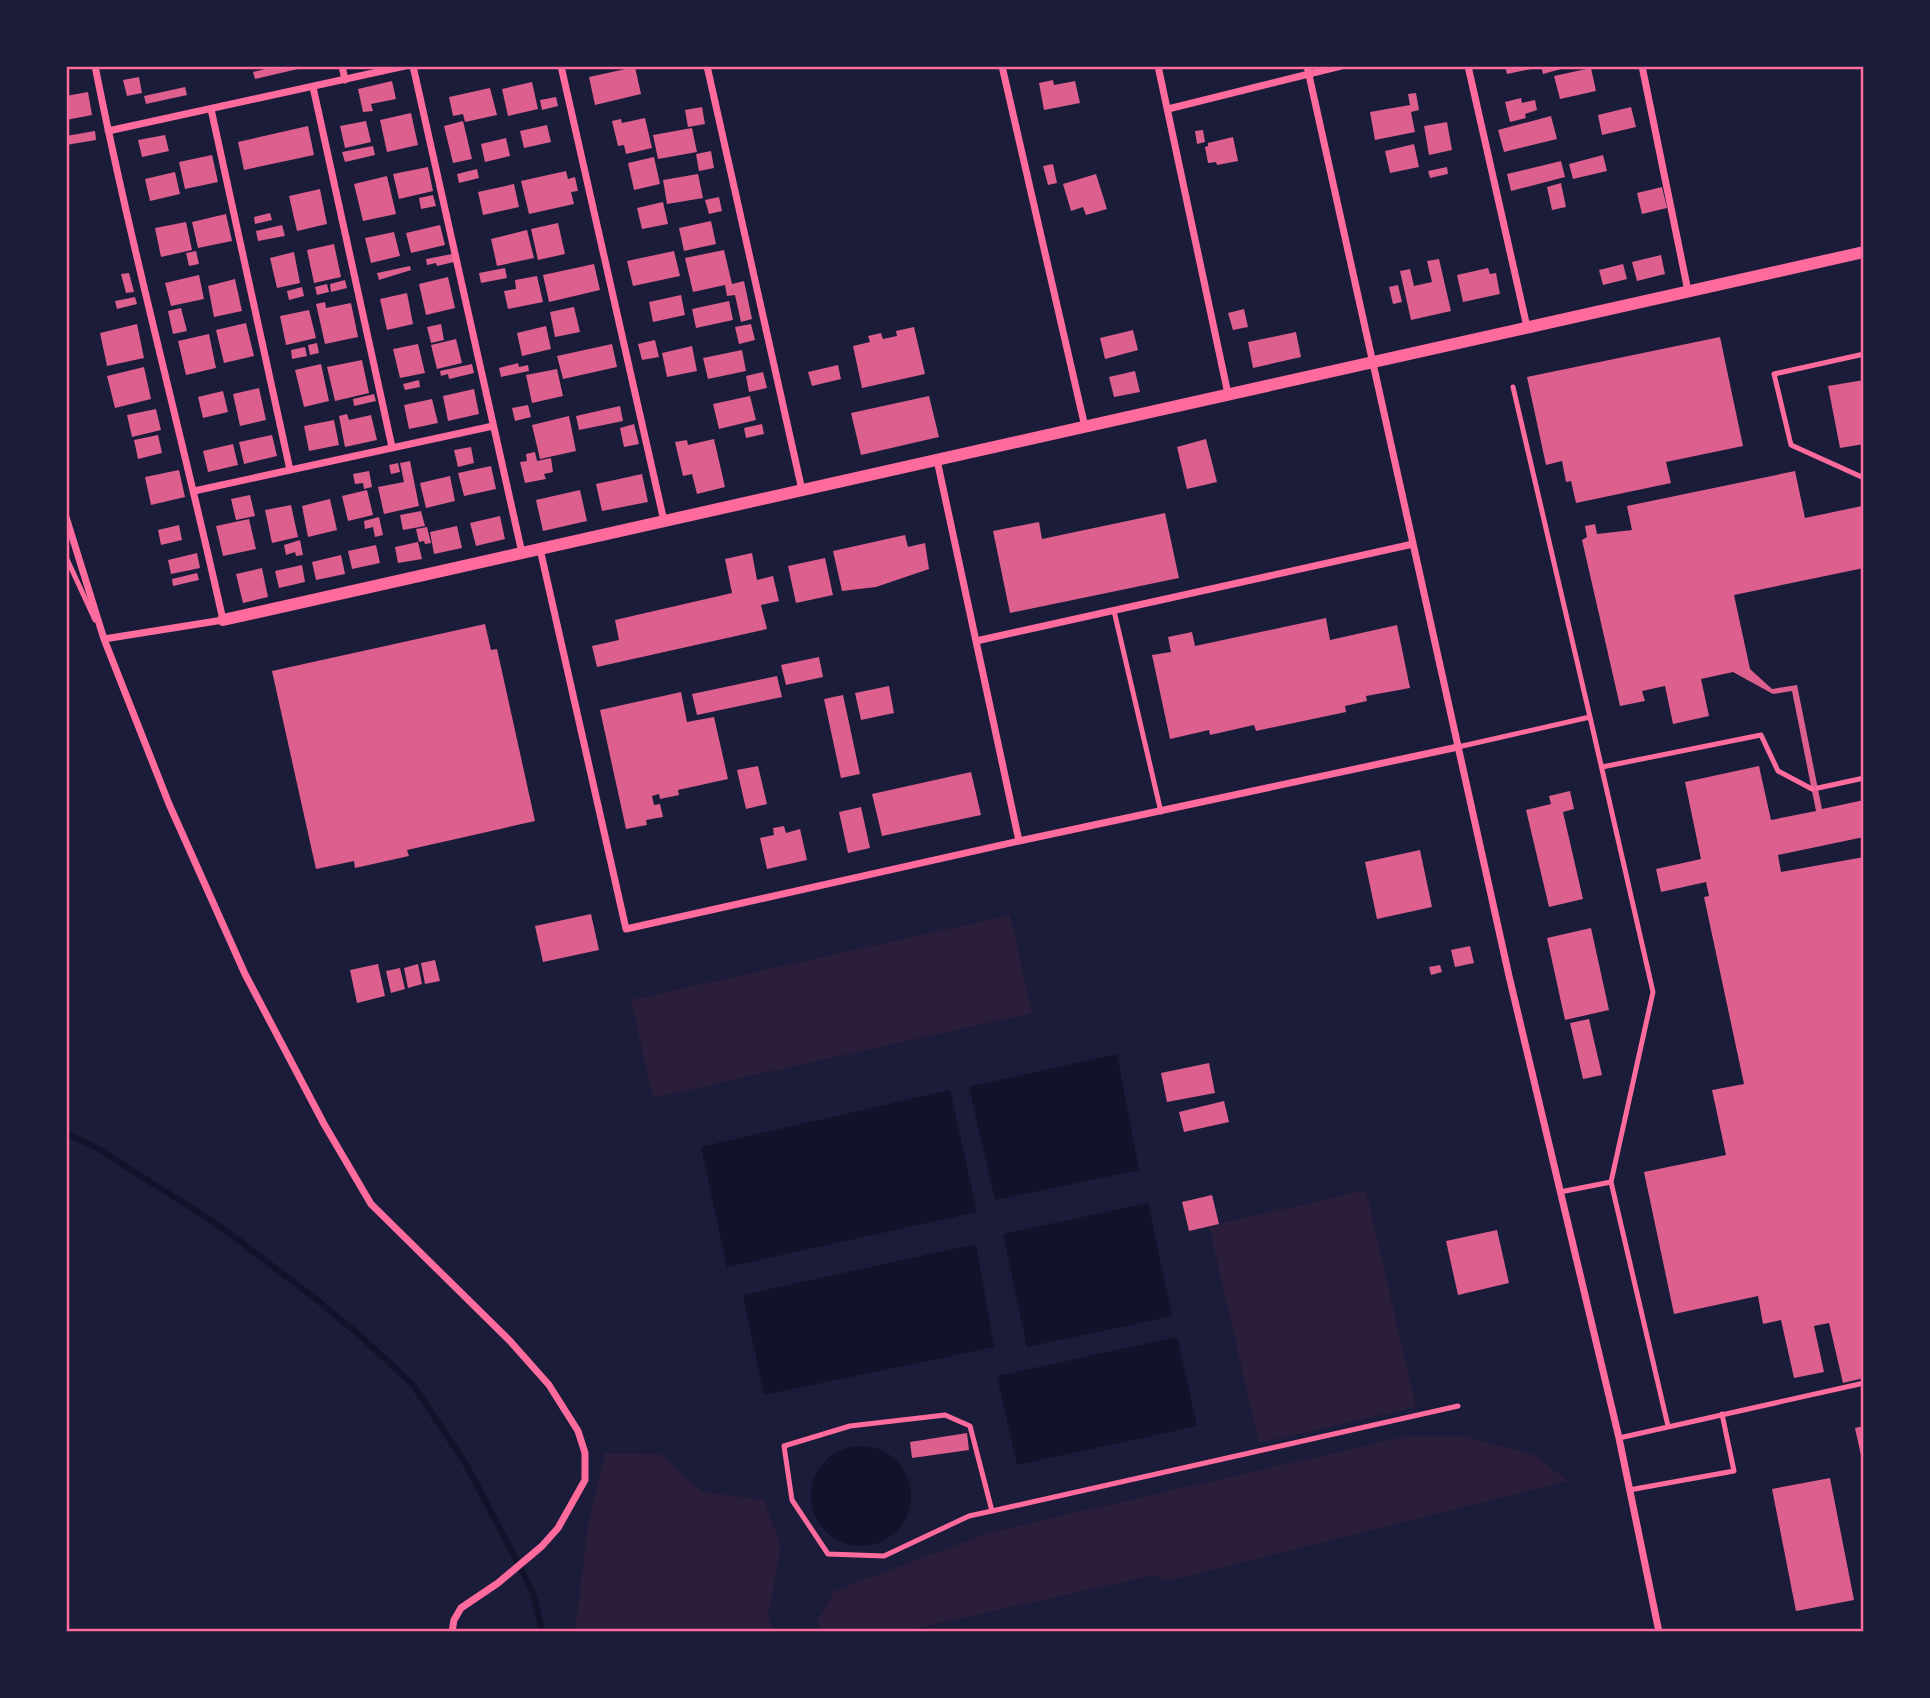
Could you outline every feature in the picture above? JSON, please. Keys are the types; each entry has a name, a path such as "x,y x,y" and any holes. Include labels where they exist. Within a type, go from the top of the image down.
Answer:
{"street":[{"path":"95,66 223,620"},
{"path":"342,66 345,80"},
{"path":"108,131 405,66"},
{"path":"413,66 522,553"},
{"path":"562,66 664,521"},
{"path":"707,66 802,490"},
{"path":"1002,66 1085,427"},
{"path":"1158,66 1228,394"},
{"path":"1168,109 1308,70 1341,66"},
{"path":"1468,66 1527,327"},
{"path":"1642,66 1688,291"},
{"path":"1308,70 1458,747 1619,1438 1659,1632"},
{"path":"313,87 392,447"},
{"path":"211,109 290,470"},
{"path":"104,639 223,620 1864,252"},
{"path":"194,491 493,426"},
{"path":"937,460 1019,841"},
{"path":"66,517 104,639 169,804 245,974 324,1124 371,1204 510,1341 549,1385 578,1431 585,1453 585,1480 558,1528 542,1546 498,1583 461,1608 453,1620 452,1632"},
{"path":"976,641 1413,544"},
{"path":"540,549 626,929 1458,747"}],"lane":[{"path":"1864,354 1774,374 1791,445 1864,478"},
{"path":"1513,387 1653,992 1611,1182 1668,1426"},
{"path":"66,557 104,639"},
{"path":"1114,611 1161,812"},
{"path":"1458,747 1590,717"},
{"path":"1602,767 1761,735 1778,771 1815,789 1864,778"},
{"path":"1560,1192 1611,1182"},
{"path":"1619,1438 1864,1383"},
{"path":"992,1511 970,1426 945,1415 850,1426 784,1447 792,1500 828,1554 884,1556 969,1516 992,1511 1458,1406"},
{"path":"1629,1490 1734,1471 1722,1414"}],"shaded area":[{"path":"1010,915 1032,1013 653,1098 631,1000"},
{"path":"1117,1054 1139,1170 995,1200 969,1087"},
{"path":"950,1090 977,1212 727,1267 701,1147"},
{"path":"1366,1190 1416,1407 1259,1443 1209,1226"},
{"path":"1148,1203 1172,1316 1027,1347 1003,1234"},
{"path":"976,1244 994,1347 764,1395 743,1295"},
{"path":"1177,1337 1197,1426 1017,1465 997,1376"},
{"path":"1408,1436 1465,1436 1536,1456 1568,1481 1166,1581 1154,1575 904,1631 822,1631 817,1623 834,1591 991,1532"},
{"path":"861,1446 880,1450 897,1460 907,1477 911,1496 907,1515 897,1532 880,1542 861,1546 842,1542 825,1532 815,1515 811,1496 815,1477 825,1460 842,1450"},
{"path":"605,1453 660,1454 702,1492 764,1500 781,1546 768,1617 773,1631 575,1631 588,1525"}],"building":[{"path":"278,66 298,66 298,69 255,79 253,72"},
{"path":"1505,66 1536,66 1536,68 1507,74"},
{"path":"1541,66 1560,66 1561,69 1543,74"},
{"path":"635,67 641,94 595,105 589,77"},
{"path":"1591,68 1596,91 1560,99 1554,76"},
{"path":"139,77 142,93 127,96 123,80"},
{"path":"1053,80 1054,85 1075,81 1080,103 1044,110 1039,83"},
{"path":"392,81 396,99 371,104 373,111 363,112 358,89"},
{"path":"532,82 538,109 508,116 502,89"},
{"path":"185,87 187,95 146,104 144,96"},
{"path":"490,88 497,115 465,122 463,114 453,116 449,97"},
{"path":"88,92 92,115 66,120 66,96"},
{"path":"1416,93 1419,110 1411,112 1415,132 1375,140 1370,112 1410,105 1408,94"},
{"path":"556,97 558,106 542,110 540,100"},
{"path":"1521,98 1522,103 1535,100 1537,110 1525,114 1526,118 1510,122 1505,102"},
{"path":"702,107 705,124 688,127 685,110"},
{"path":"1631,107 1636,127 1602,135 1598,115"},
{"path":"411,113 418,145 387,152 380,120"},
{"path":"1551,116 1557,139 1504,152 1498,130"},
{"path":"645,118 652,148 626,154 624,145 618,146 612,121 621,119 622,123"},
{"path":"366,121 371,142 345,148 340,126"},
{"path":"463,121 472,159 453,163 444,126"},
{"path":"1447,122 1452,150 1429,155 1424,126"},
{"path":"547,125 551,142 524,148 520,131"},
{"path":"308,126 314,155 244,170 238,142"},
{"path":"692,128 697,152 658,159 653,135"},
{"path":"1203,130 1205,142 1197,144 1195,131"},
{"path":"95,131 96,140 66,145 66,136"},
{"path":"165,135 169,151 142,157 138,140"},
{"path":"1233,137 1238,161 1217,165 1216,162 1208,163 1205,147 1208,143"},
{"path":"506,138 510,156 485,162 481,144"},
{"path":"1414,144 1419,167 1390,173 1385,151"},
{"path":"373,146 375,155 345,162 342,152"},
{"path":"711,151 714,168 699,171 696,154"},
{"path":"212,155 218,182 185,189 179,162"},
{"path":"1603,155 1607,171 1573,179 1569,164"},
{"path":"654,157 660,184 634,190 628,163"},
{"path":"1561,161 1565,177 1511,191 1507,174"},
{"path":"1053,164 1057,183 1048,185 1043,166"},
{"path":"428,167 433,191 399,199 393,174"},
{"path":"1447,167 1448,174 1430,178 1428,171"},
{"path":"477,169 479,178 459,183 457,174"},
{"path":"566,171 568,179 575,177 578,191 571,192 574,204 529,214 521,181"},
{"path":"175,172 180,194 150,201 145,179"},
{"path":"698,174 703,198 667,204 663,180"},
{"path":"1096,174 1107,209 1086,215 1083,207 1071,211 1063,184"},
{"path":"387,176 396,214 363,221 354,184"},
{"path":"1561,183 1566,207 1552,210 1547,187"},
{"path":"514,184 519,207 483,215 478,192"},
{"path":"1662,187 1667,208 1642,214 1637,193"},
{"path":"320,189 327,224 297,231 289,196"},
{"path":"433,195 436,206 421,209 419,198"},
{"path":"719,197 722,211 709,214 705,200"},
{"path":"663,202 668,224 642,229 637,208"},
{"path":"270,213 272,220 255,224 254,217"},
{"path":"226,214 232,241 198,248 192,222"},
{"path":"711,221 716,244 684,251 679,228"},
{"path":"186,222 192,250 161,257 155,228"},
{"path":"558,223 565,254 538,260 531,229"},
{"path":"282,225 285,236 258,241 256,231"},
{"path":"440,225 445,245 411,253 406,233"},
{"path":"527,230 534,258 497,266 491,239"},
{"path":"394,232 400,256 371,263 365,238"},
{"path":"334,244 341,277 314,283 307,250"},
{"path":"724,250 732,284 744,281 752,319 741,322 735,295 727,296 725,285 693,292 685,258"},
{"path":"196,251 199,264 189,266 186,253"},
{"path":"674,251 680,276 633,286 627,261"},
{"path":"294,252 300,283 277,288 270,258"},
{"path":"452,254 454,262 427,265 426,259"},
{"path":"1661,255 1665,274 1637,281 1632,262"},
{"path":"1439,259 1451,311 1411,320 1400,271 1410,269 1414,286 1432,282 1427,261"},
{"path":"594,264 600,290 549,302 543,275"},
{"path":"1623,264 1627,279 1603,285 1599,270"},
{"path":"410,266 411,270 379,280 377,273"},
{"path":"505,268 507,278 481,283 479,273"},
{"path":"1488,268 1490,274 1496,273 1500,294 1463,302 1457,275"},
{"path":"129,273 134,292 126,293 121,274"},
{"path":"199,275 204,299 171,306 165,283"},
{"path":"537,276 543,302 508,309 504,291 516,289 515,280"},
{"path":"448,277 455,308 426,315 419,284"},
{"path":"235,279 242,311 214,317 208,286"},
{"path":"345,280 347,288 331,292 330,284"},
{"path":"327,284 329,292 317,295 315,287"},
{"path":"1398,285 1402,302 1393,304 1389,287"},
{"path":"302,287 304,296 289,300 287,291"},
{"path":"407,293 413,324 387,330 380,299"},
{"path":"681,295 685,315 653,322 649,302"},
{"path":"135,297 137,304 117,309 115,301"},
{"path":"729,301 733,320 696,328 692,309"},
{"path":"325,302 326,308 351,303 358,337 325,344 316,304"},
{"path":"574,307 580,332 555,337 550,312"},
{"path":"181,308 187,331 173,334 168,311"},
{"path":"1244,309 1248,327 1233,330 1228,313"},
{"path":"309,310 316,338 286,345 280,316"},
{"path":"246,323 254,356 224,363 216,330"},
{"path":"137,324 144,358 107,366 100,333"},
{"path":"441,324 444,340 431,343 427,327"},
{"path":"751,324 755,340 739,344 735,327"},
{"path":"546,326 551,349 522,356 517,333"},
{"path":"914,327 925,374 862,388 853,346 870,342 868,336 881,333 883,339 897,336 896,331"},
{"path":"1133,330 1138,350 1105,359 1100,338"},
{"path":"1296,332 1301,357 1253,368 1248,342"},
{"path":"209,334 216,368 186,375 178,341"},
{"path":"1720,337 1743,446 1666,462 1671,483 1576,503 1571,481 1566,482 1562,461 1546,465 1527,377"},
{"path":"456,339 462,363 437,369 431,345"},
{"path":"655,340 659,357 642,360 638,344"},
{"path":"317,343 319,353 310,355 308,345"},
{"path":"418,344 425,373 400,378 393,349"},
{"path":"612,344 617,367 563,379 557,356"},
{"path":"692,346 697,371 667,377 662,353"},
{"path":"305,347 307,356 292,359 291,350"},
{"path":"742,350 746,371 708,379 703,358"},
{"path":"362,360 369,393 335,401 327,367"},
{"path":"518,363 519,367 528,365 529,371 501,377 499,368"},
{"path":"321,364 329,401 304,407 295,370"},
{"path":"472,364 474,373 449,379 448,374 441,376 440,371"},
{"path":"838,365 841,379 812,386 808,372"},
{"path":"144,367 151,399 115,408 107,376"},
{"path":"557,369 563,396 532,403 526,375"},
{"path":"1135,371 1140,392 1114,397 1109,377"},
{"path":"763,372 767,388 749,392 746,376"},
{"path":"419,380 420,387 405,390 403,384"},
{"path":"1864,380 1864,444 1840,448 1828,386"},
{"path":"259,388 266,420 240,426 233,394"},
{"path":"474,389 479,414 448,421 443,396"},
{"path":"223,391 228,412 203,418 198,397"},
{"path":"374,394 376,401 354,406 353,399"},
{"path":"750,396 756,420 719,429 713,404"},
{"path":"929,396 939,437 861,455 851,413"},
{"path":"432,399 438,423 409,429 404,405"},
{"path":"528,405 531,417 515,421 512,408"},
{"path":"620,406 623,421 579,430 576,416"},
{"path":"156,409 161,430 132,437 127,415"},
{"path":"347,414 349,420 371,415 377,440 345,447 339,416"},
{"path":"569,416 576,451 540,459 532,425"},
{"path":"334,420 339,445 309,451 304,426"},
{"path":"634,424 639,444 624,447 620,428"},
{"path":"762,424 764,434 746,438 744,428"},
{"path":"158,435 162,453 138,459 134,440"},
{"path":"272,435 277,456 244,464 239,442"},
{"path":"714,439 725,487 697,494 692,474 683,476 675,442 687,440 688,445"},
{"path":"1206,439 1217,482 1187,489 1177,447"},
{"path":"233,444 238,465 208,472 203,451"},
{"path":"471,447 474,463 458,467 454,450"},
{"path":"535,452 537,461 551,458 553,472 544,474 546,479 525,483 520,462 527,461 526,454"},
{"path":"410,461 419,506 384,514 378,487 404,482 400,463"},
{"path":"398,463 400,472 391,474 389,465"},
{"path":"491,466 496,489 464,496 458,473"},
{"path":"179,470 185,497 151,505 145,477"},
{"path":"369,471 372,487 364,489 363,483 355,484 353,474"},
{"path":"1795,471 1805,518 1862,506 1864,568 1734,595 1750,669 1772,689 1797,685 1822,809 1864,800 1864,837 1778,855 1781,872 1864,857 1864,1378 1843,1383 1829,1323 1814,1326 1824,1372 1794,1378 1781,1320 1763,1324 1758,1296 1674,1314 1644,1172 1726,1155 1712,1090 1744,1084 1704,897 1709,896 1706,882 1661,892 1656,869 1701,859 1685,782 1759,766 1771,820 1816,811 1792,691 1773,694 1733,672 1701,679 1709,716 1673,724 1665,686 1642,691 1645,701 1620,706 1582,540 1587,537 1585,526 1595,524 1597,534 1632,530 1627,506"},
{"path":"642,474 648,502 602,511 596,484"},
{"path":"450,476 455,501 426,508 420,483"},
{"path":"367,490 373,515 348,521 342,496"},
{"path":"580,490 587,521 543,531 536,500"},
{"path":"250,495 255,516 236,520 231,499"},
{"path":"330,499 337,530 308,537 302,506"},
{"path":"291,505 298,537 272,543 265,510"},
{"path":"421,511 425,526 403,530 400,515"},
{"path":"1165,513 1179,578 1010,613 993,531 1039,522 1042,539"},
{"path":"500,516 505,539 476,546 470,523"},
{"path":"379,517 383,535 375,537 373,527 365,529 364,521"},
{"path":"249,519 256,549 223,556 216,526"},
{"path":"179,525 182,540 161,545 158,530"},
{"path":"457,526 462,548 434,554 430,532"},
{"path":"427,527 431,543 425,544 424,541 419,542 416,529"},
{"path":"905,535 908,547 925,543 929,569 876,587 842,591 833,551"},
{"path":"300,540 303,555 296,556 295,552 286,555 284,545"},
{"path":"418,542 422,559 398,563 395,547"},
{"path":"376,545 380,563 352,569 348,551"},
{"path":"197,553 200,568 171,574 168,560"},
{"path":"752,553 757,580 773,576 779,601 761,605 767,629 597,667 592,646 619,640 615,620 732,593 725,559"},
{"path":"341,555 345,574 316,580 312,562"},
{"path":"825,558 833,595 796,603 788,566"},
{"path":"302,565 305,582 279,588 275,571"},
{"path":"262,568 268,597 243,603 236,574"},
{"path":"197,573 199,580 173,586 172,579"},
{"path":"1326,618 1330,640 1397,625 1410,688 1366,696 1367,701 1345,706 1346,712 1256,731 1254,725 1210,735 1209,730 1170,739 1152,655 1171,652 1168,637 1192,632 1195,646"},
{"path":"485,624 491,650 497,649 535,821 407,850 409,856 355,868 354,861 316,869 272,671"},
{"path":"819,657 823,677 786,685 781,665"},
{"path":"777,676 782,697 697,715 692,694"},
{"path":"889,686 894,713 861,720 855,693"},
{"path":"681,692 687,722 714,717 728,779 678,790 679,795 660,799 659,794 652,796 654,805 660,804 663,817 646,820 647,825 626,829 600,710"},
{"path":"843,695 860,774 841,778 824,699"},
{"path":"758,766 767,804 746,809 737,770"},
{"path":"971,772 981,815 882,836 872,794"},
{"path":"1570,791 1574,809 1563,812 1583,899 1549,907 1526,810 1551,804 1549,796"},
{"path":"861,807 870,848 848,853 839,812"},
{"path":"784,826 786,833 800,829 807,860 767,869 760,838 774,835 773,828"},
{"path":"1420,850 1432,907 1377,919 1365,862"},
{"path":"591,914 599,950 543,962 535,926"},
{"path":"1591,928 1609,1010 1565,1020 1547,938"},
{"path":"1470,946 1474,963 1455,967 1451,950"},
{"path":"435,960 440,981 425,984 421,963"},
{"path":"378,964 385,996 357,1003 350,970"},
{"path":"418,964 422,984 408,988 404,968"},
{"path":"1440,965 1442,972 1431,975 1429,967"},
{"path":"400,968 405,989 391,993 386,971"},
{"path":"1589,1019 1602,1075 1583,1079 1570,1023"},
{"path":"1209,1063 1215,1093 1167,1102 1161,1073"},
{"path":"1224,1101 1229,1122 1184,1132 1179,1112"},
{"path":"1212,1195 1219,1224 1189,1231 1182,1202"},
{"path":"1497,1230 1509,1283 1458,1295 1446,1241"},
{"path":"1864,1426 1864,1460 1862,1460 1855,1428"},
{"path":"967,1433 969,1450 912,1458 910,1442"},
{"path":"1830,1478 1854,1600 1796,1611 1772,1489"}],"waterway":[{"path":"66,1133 95,1147 217,1224 316,1299 413,1385 467,1466 521,1569 533,1593 542,1632"}]}
